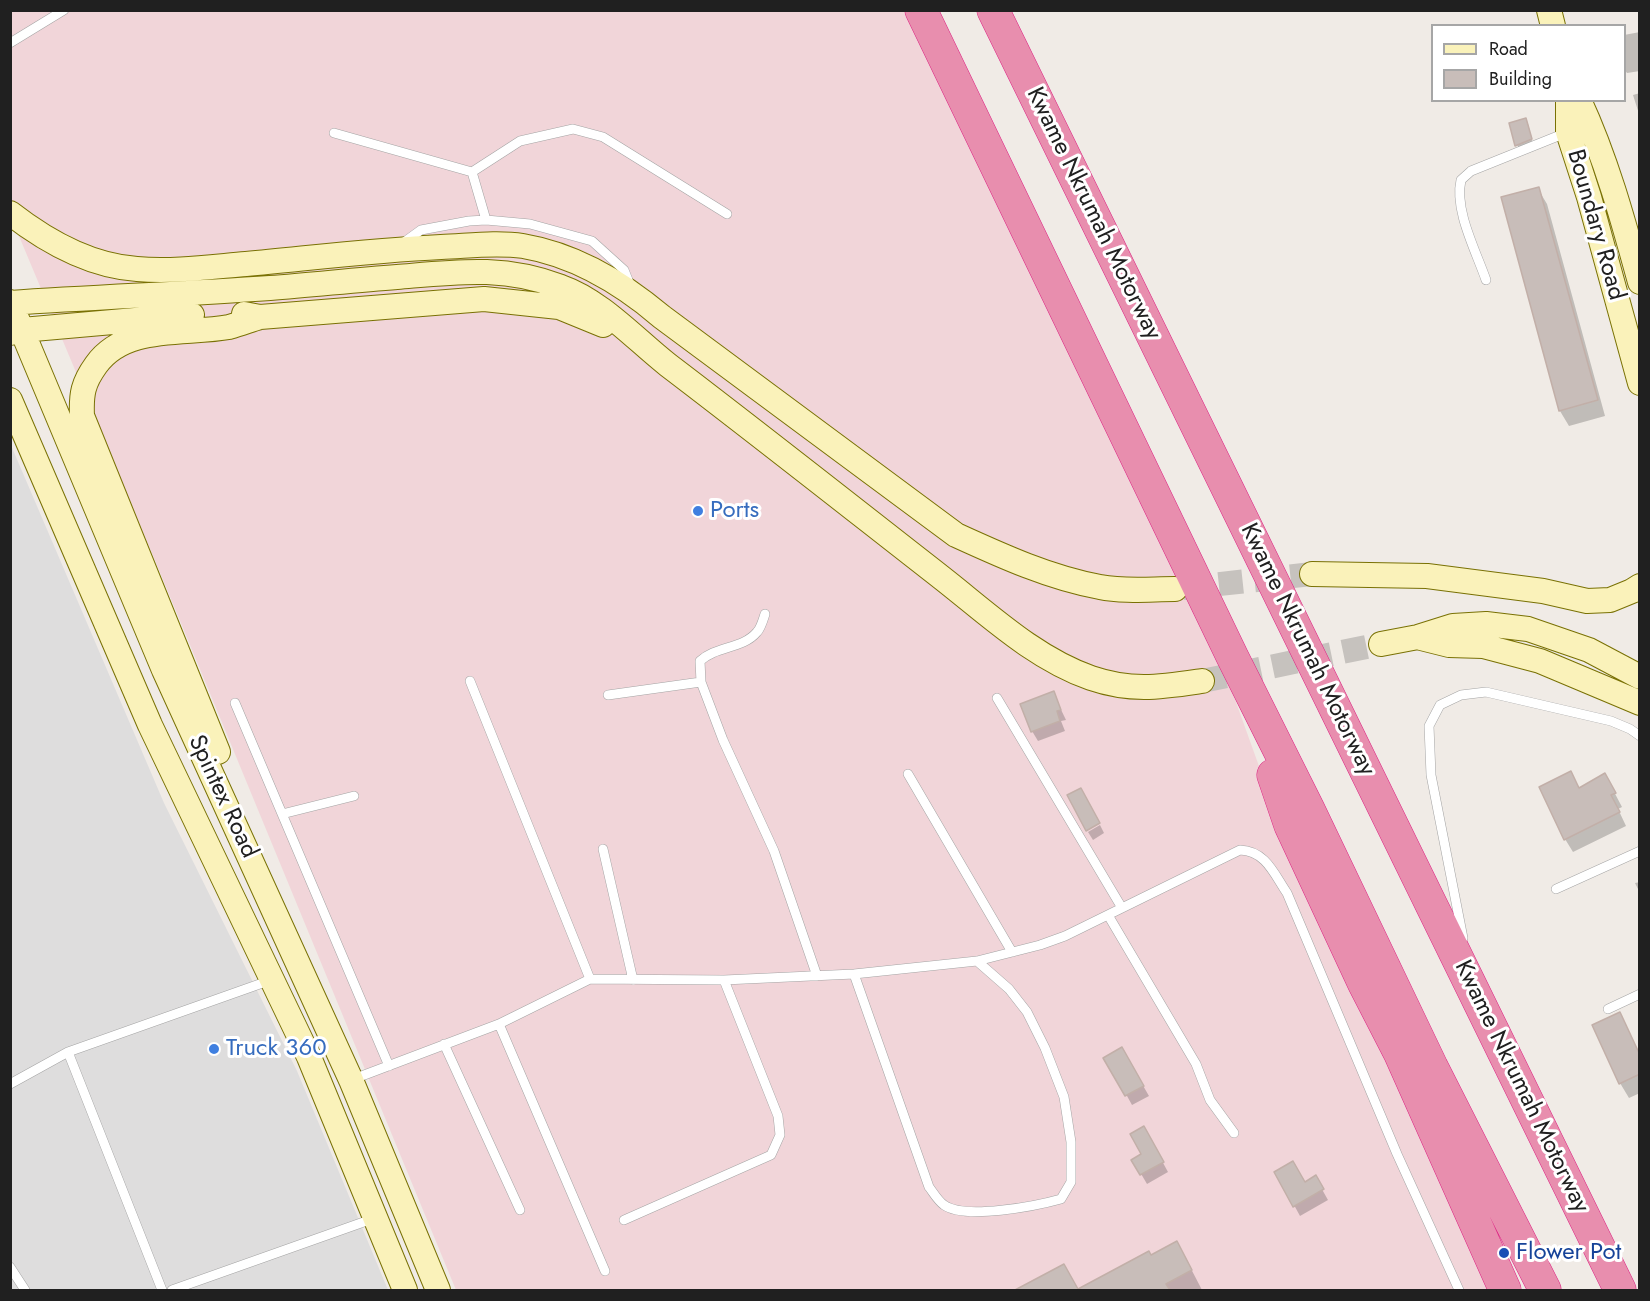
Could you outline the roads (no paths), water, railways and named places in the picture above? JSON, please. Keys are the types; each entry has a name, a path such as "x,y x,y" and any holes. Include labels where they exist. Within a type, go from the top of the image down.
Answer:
{"highway":[{"path":"921,10 1432,1067 1545,1290"},
{"name":"Kwame Nkrumah Motorway","path":"993,10 1620,1290"},
{"path":"1255,702 1261,739 1290,825 1364,984 1400,1054 1505,1290"}],"main road":[{"name":"Boundary Road","path":"1569,102 1622,216 1640,282"},
{"name":"Boundary Road","path":"1579,102 1579,128 1589,197 1640,383"},
{"path":"10,213 35,232 61,247 107,263 136,269 191,269 494,244 522,246 571,260 601,273 634,293 662,317 956,535 999,555 1042,571 1101,587 1136,590 1175,589"},
{"path":"11,303 271,288 460,272 495,271 533,277 566,288 606,313 764,440 1014,635 1046,657 1091,678 1124,687 1152,688 1202,681"},
{"path":"242,841 218,751 82,416 81,394 89,375 102,356 117,344 137,337 229,327 260,317 484,299 559,307 636,339"},
{"name":"Spintex Road","path":"11,303 16,332 164,670 351,1080 438,1290"},
{"path":"16,332 228,311 260,317"},
{"path":"753,385 764,440"},
{"name":"Spintex Road","path":"10,400 150,725 309,1057 405,1290"},
{"path":"1312,574 1427,576 1543,591 1587,601 1610,600 1640,586"},
{"path":"1381,644 1418,637 1453,626 1486,624 1528,629 1589,650 1640,677"},
{"path":"1418,637 1449,645 1483,645 1540,661 1640,703"},
{"path":"1602,657 1640,663"}],"lane":[{"path":"10,43 64,10"},
{"path":"1486,280 1462,212 1459,194 1461,180 1471,171 1579,128"},
{"path":"334,133 472,172 520,141 573,129 603,137 727,214"},
{"path":"472,172 486,220"},
{"path":"392,251 421,230 486,220 530,224 592,241 624,270 634,293"},
{"path":"765,614 757,632 742,642 708,653 700,661 701,682 723,740 774,851 817,976"},
{"path":"470,681 590,980"},
{"path":"608,695 701,682"},
{"path":"1473,991 1431,775 1430,726 1440,705 1461,694 1486,692 1611,721 1640,736"},
{"path":"997,698 1122,908"},
{"path":"235,703 389,1065"},
{"path":"908,774 1012,952"},
{"path":"282,814 354,795"},
{"path":"603,849 633,980"},
{"path":"351,1080 499,1024 590,980 724,980 817,976 977,961 1065,936 1240,850 1250,850 1262,857 1287,893 1397,1154 1459,1290"},
{"path":"1556,889 1640,851"},
{"path":"1108,915 1196,1064 1210,1100 1234,1133"},
{"path":"854,974 929,1187 944,1205 964,1212 1040,1205 1061,1199 1071,1182 1071,1142 1064,1097 1045,1048 1027,1012 1009,989 977,961"},
{"path":"10,1084 68,1052 271,980"},
{"path":"624,1221 771,1155 780,1135 778,1116 724,980"},
{"path":"1608,1009 1640,994"},
{"path":"499,1024 604,1272"},
{"path":"444,1044 520,1210"},
{"path":"68,1052 162,1290"},
{"path":"172,1290 375,1218"},
{"path":"10,1267 25,1290"}],"tunnel":[{"path":"1183,588 1312,574"},
{"path":"1202,681 1381,644"}],"place":[{"name":"Ports","path":"698,511"},
{"name":"Truck 360","path":"214,1049"},
{"name":"Flower Pot","path":"1504,1253"}]}
